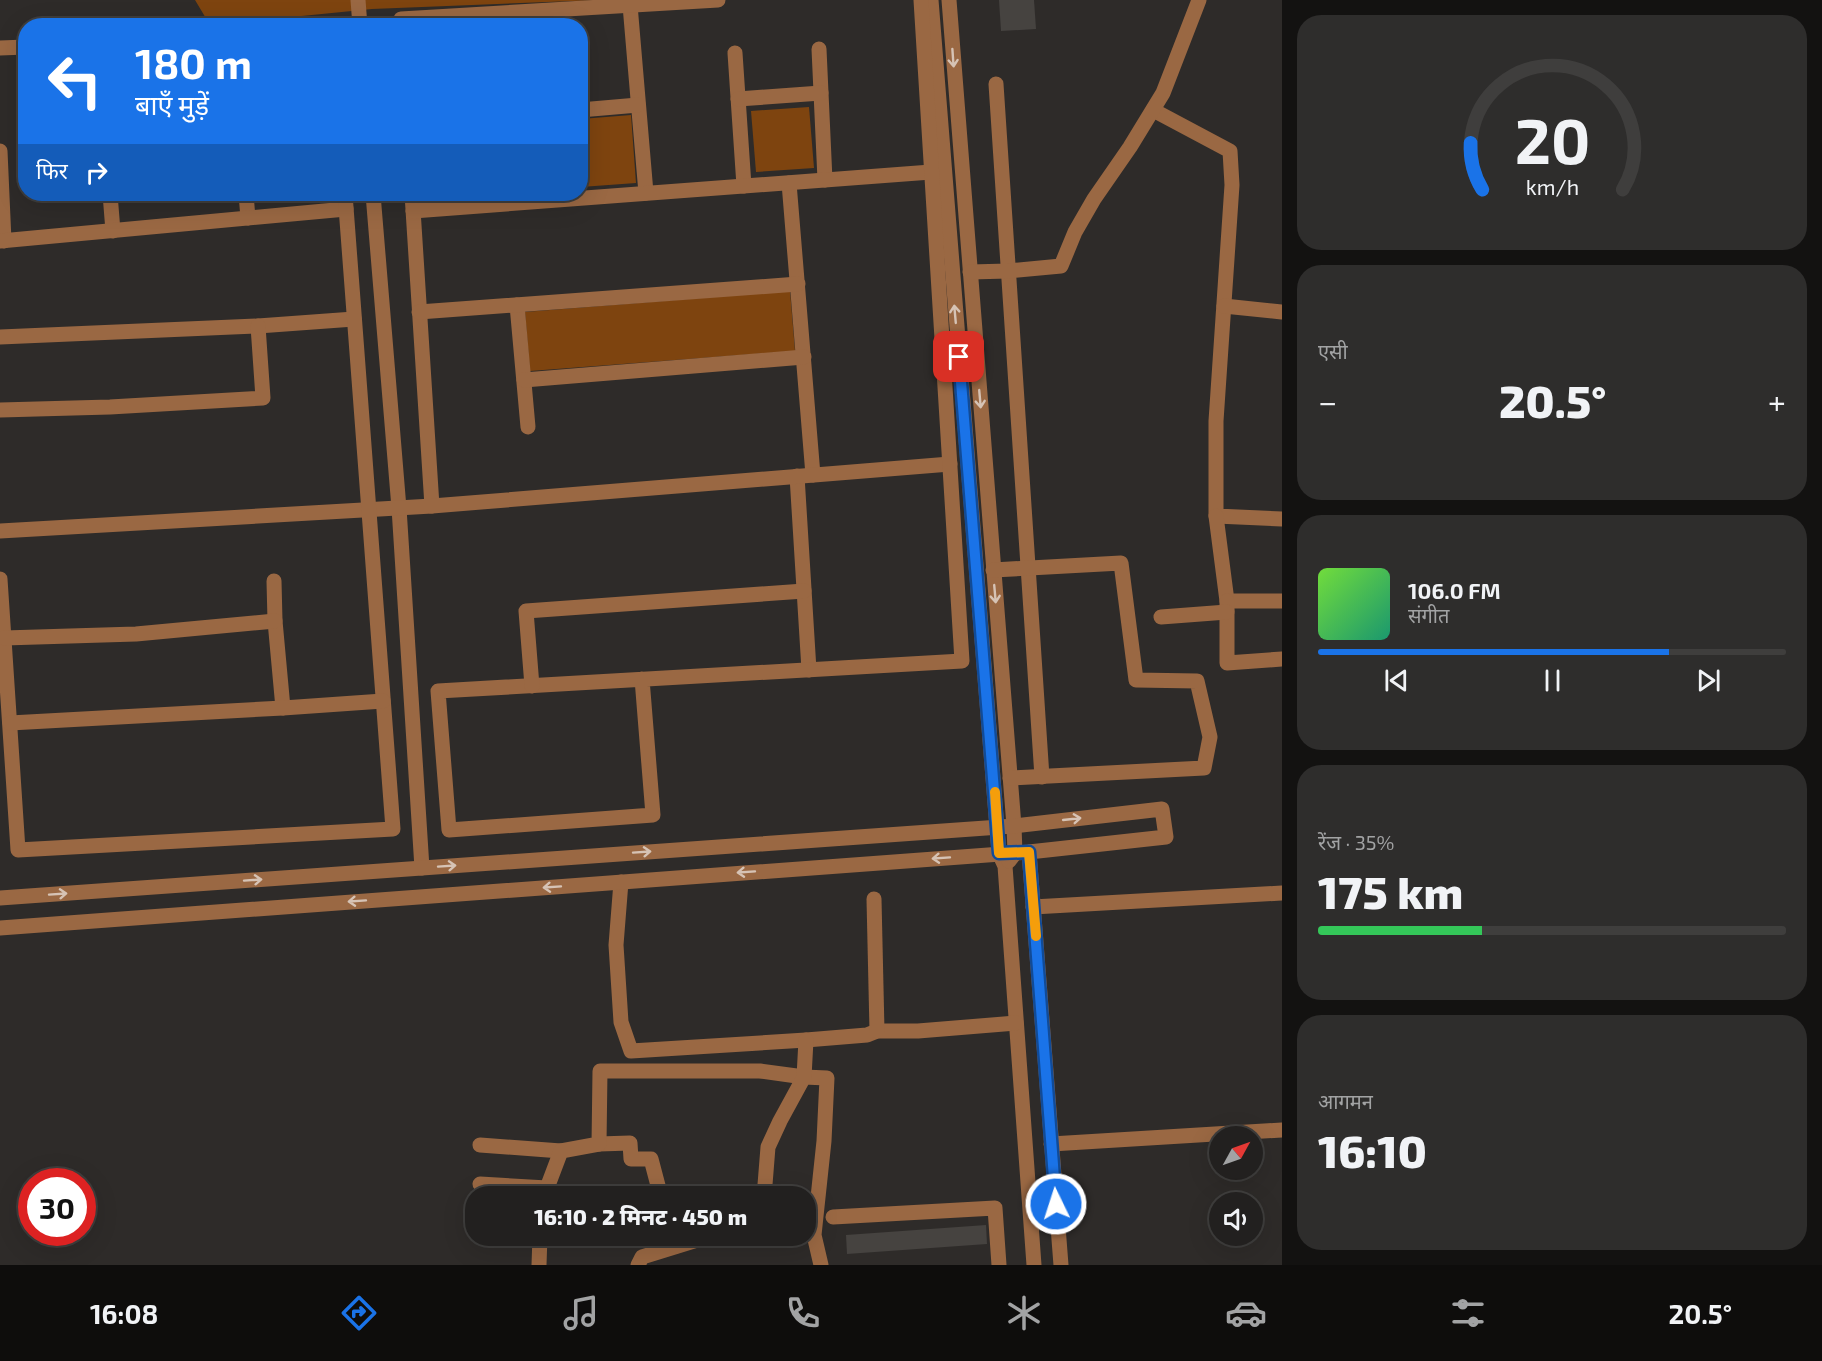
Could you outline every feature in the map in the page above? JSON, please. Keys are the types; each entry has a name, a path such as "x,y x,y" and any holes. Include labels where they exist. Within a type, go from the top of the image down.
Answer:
{"street":[{"path":"358,0 359,18"},
{"path":"414,18 597,4 630,5 718,0"},
{"path":"642,679 653,815 448,830 438,691 531,686 642,679 962,661 921,0"},
{"path":"931,0 998,827 1034,907 1061,1265"},
{"path":"949,0 1014,826 1012,856 1016,1023 1034,1265"},
{"path":"969,272 1061,266 1075,232 1094,199 1130,147 1163,93 1199,0"},
{"path":"630,5 646,193"},
{"path":"0,48 18,47"},
{"path":"819,49 825,180"},
{"path":"735,53 744,186"},
{"path":"996,84 1042,777"},
{"path":"738,99 821,93"},
{"path":"588,109 638,105"},
{"path":"1153,110 1230,151 1233,185 1216,421 1216,516 1227,606 1227,663 1282,659"},
{"path":"0,151 2,241 248,218 345,201 393,830 18,850 0,579"},
{"path":"588,195 931,172"},
{"path":"789,183 813,475"},
{"path":"111,201 113,231"},
{"path":"247,201 248,218"},
{"path":"374,201 399,508 422,868"},
{"path":"412,201 432,506"},
{"path":"413,211 488,201"},
{"path":"419,312 798,284"},
{"path":"517,305 528,428"},
{"path":"1224,306 1282,312"},
{"path":"0,337 258,326 354,319"},
{"path":"0,410 110,407 263,398 258,326"},
{"path":"524,380 804,357"},
{"path":"0,531 432,506 950,464"},
{"path":"797,476 809,670"},
{"path":"1216,516 1282,519"},
{"path":"993,570 1121,563 1136,680 1197,681 1210,737 1203,768 1010,778"},
{"path":"274,581 275,621 284,708"},
{"path":"531,686 526,612 804,591"},
{"path":"1161,616 1227,606 1282,601"},
{"path":"4,638 136,634 275,621"},
{"path":"10,723 383,701"},
{"path":"0,898 1014,826 1162,809 1166,837 1012,856 621,882 0,928"},
{"path":"621,882 616,945 621,1022 631,1051"},
{"path":"1034,907 1282,893"},
{"path":"874,899 877,1031"},
{"path":"631,1051 806,1040 867,1035 877,1031 918,1031 1016,1023"},
{"path":"765,1186 768,1147 804,1077 806,1040"},
{"path":"623,1071 626,1058 631,1051"},
{"path":"599,1144 600,1071 760,1071 827,1078 824,1141 814,1235 821,1265"},
{"path":"1051,1144 1282,1130"},
{"path":"480,1145 561,1151 599,1144 630,1143 631,1159 651,1159 658,1186"},
{"path":"549,1186 561,1151"},
{"path":"480,1184 497,1186"},
{"path":"833,1217 995,1208 999,1265"},
{"path":"538,1265 539,1246"},
{"path":"638,1265 642,1257 665,1246"}],"shaded area":[{"path":"195,0 599,0 372,9 281,18 206,18"},
{"path":"809,107 814,168 756,172 751,111"},
{"path":"631,115 636,183 588,186 588,118"},
{"path":"790,291 795,351 530,371 525,312"}],"building":[{"path":"999,0 1034,0 1036,29 1001,31"},
{"path":"986,1225 987,1244 847,1254 846,1235"}],"slow traffic":[{"path":"995,792 999,853 1029,852 1036,936"}],"route":[{"path":"959,357 999,853 1029,852 1056,1204"}]}
